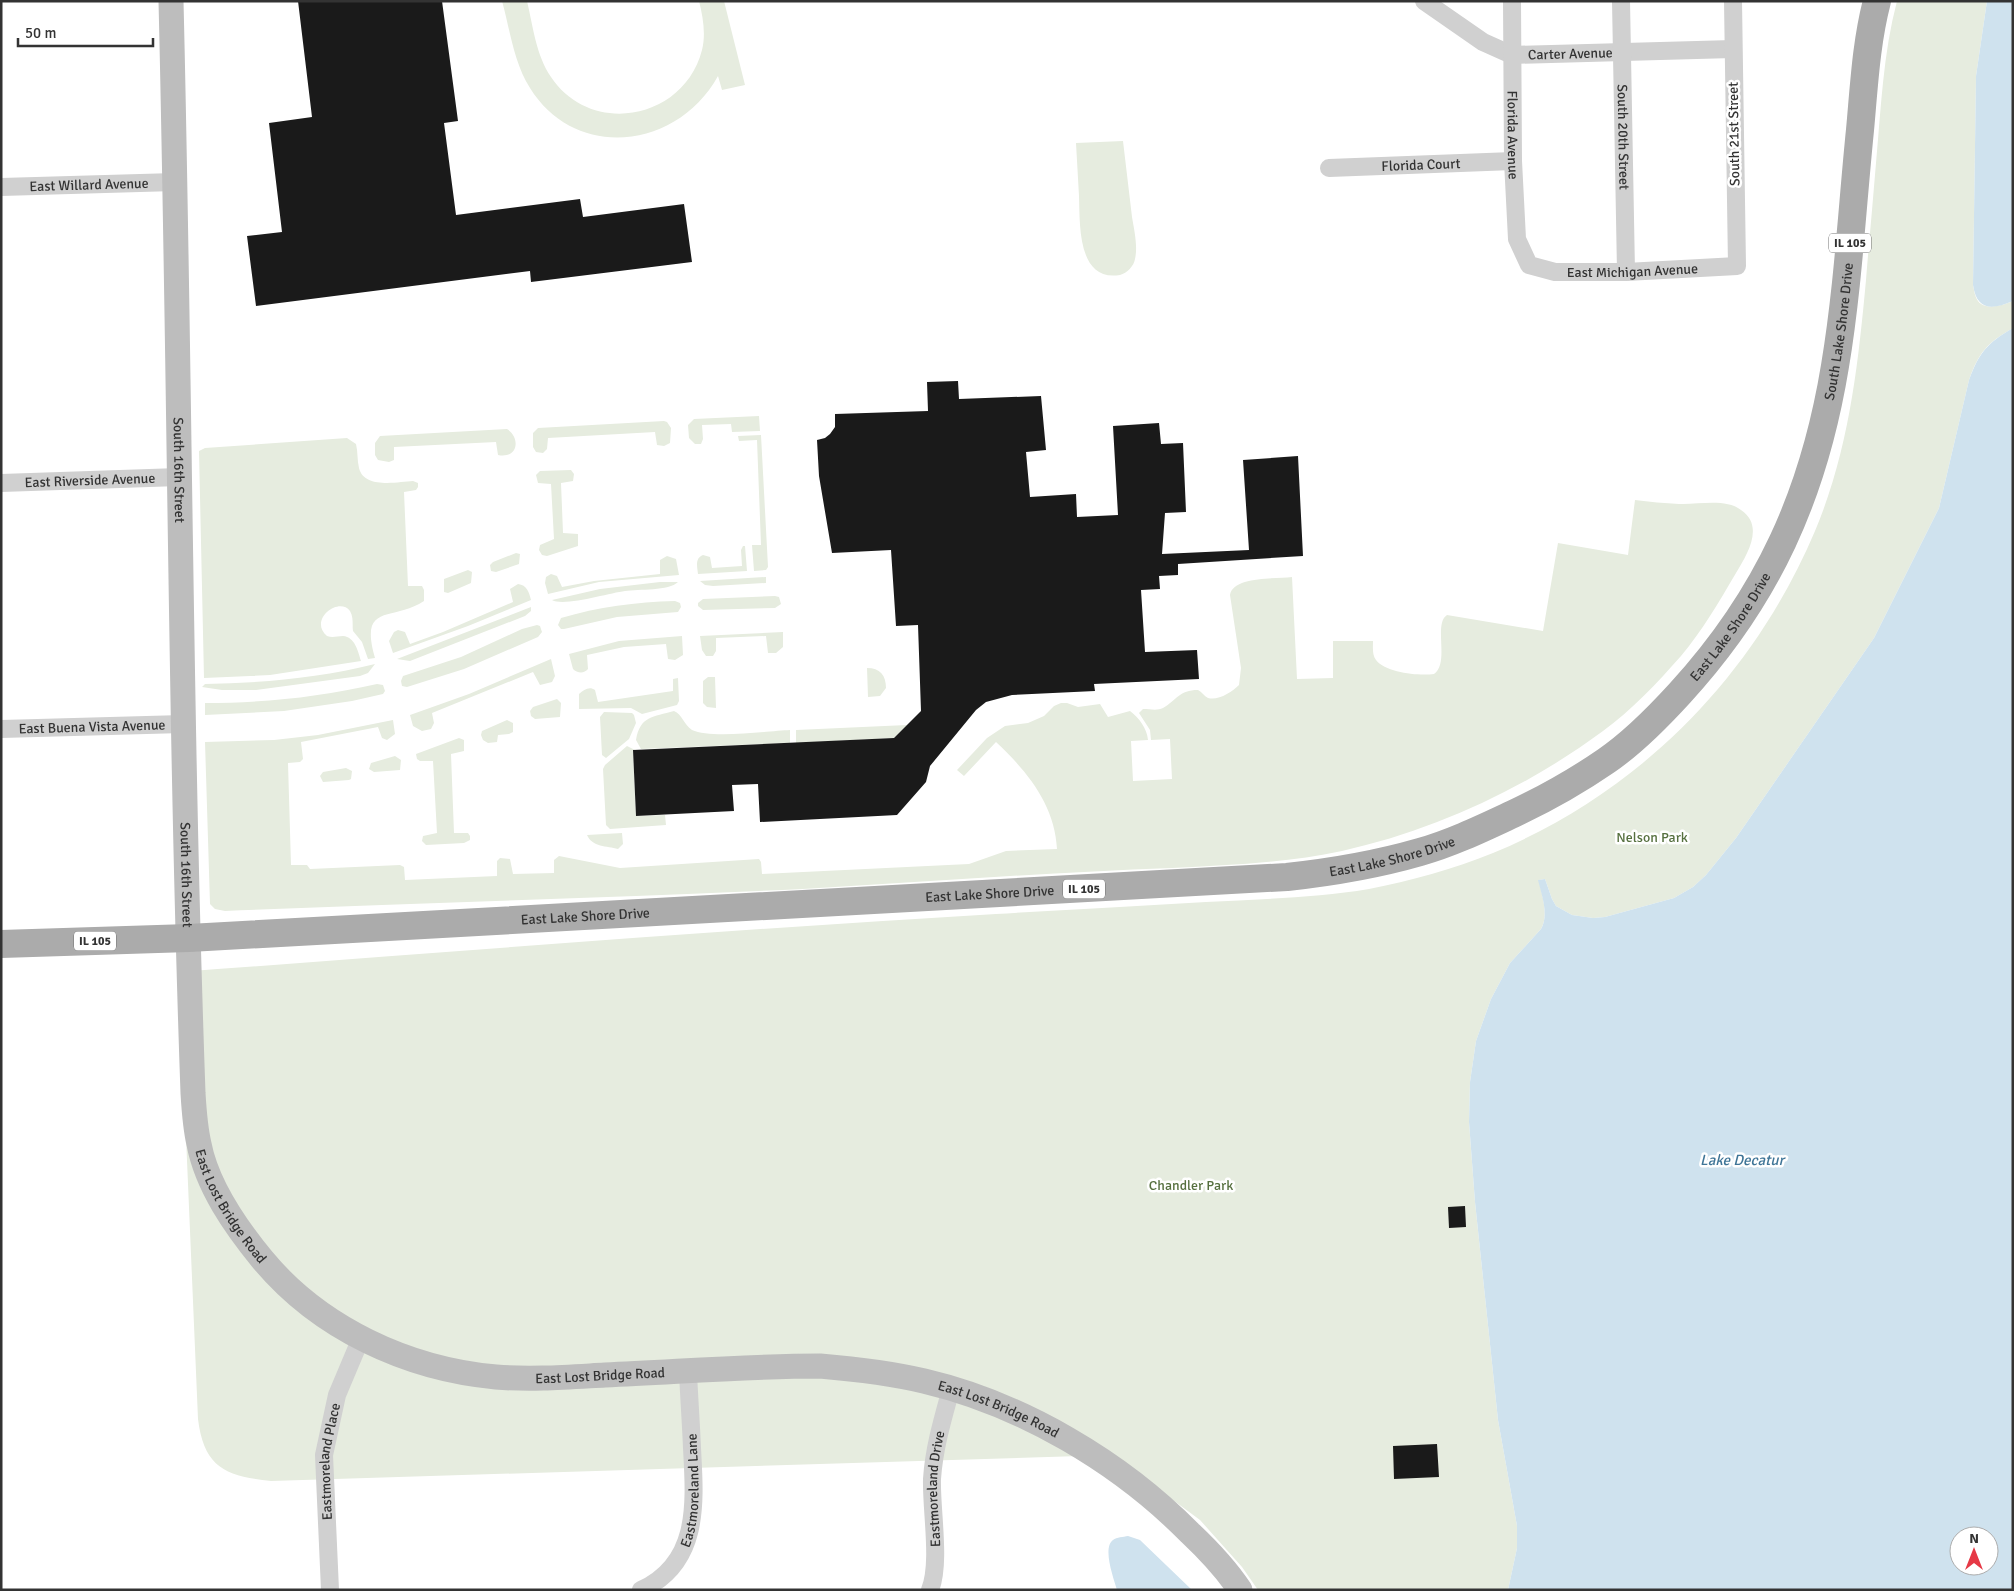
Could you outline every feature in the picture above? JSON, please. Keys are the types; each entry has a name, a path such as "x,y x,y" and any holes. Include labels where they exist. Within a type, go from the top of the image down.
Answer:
{"main road":[{"name":"South Lake Shore Drive","path":"1808,482 1822,436 1835,366 1846,288 1867,49 1877,1"},
{"name":"East Lake Shore Drive","path":"1,944 189,938 1286,878 1352,869 1423,852 1480,830 1541,801 1608,760 1662,712 1708,662 1748,607 1785,540 1808,482"}],"street":[{"name":"South 16th Street","path":"171,1 183,724 189,938"},
{"name":"Carter Avenue","path":"1424,1 1483,42 1512,55 1733,49"},
{"name":"Florida Avenue","path":"1512,1 1513,161 1517,239 1529,265"},
{"name":"South 20th Street","path":"1621,1 1626,272"},
{"name":"South 21st Street","path":"1733,1 1737,266"},
{"name":"Florida Court","path":"1329,168 1513,161"},
{"name":"East Willard Avenue","path":"1,187 175,182"},
{"name":"East Michigan Avenue","path":"1529,265 1555,272 1626,272 1737,266"},
{"name":"East Riverside Avenue","path":"1,483 179,477"},
{"name":"East Buena Vista Avenue","path":"1,729 183,724"},
{"name":"East Lost Bridge Road","path":"189,938 194,1112 199,1145 207,1171 217,1193 235,1222 274,1273 310,1306 333,1323 361,1338 424,1363 465,1373 497,1377 557,1377 820,1366 890,1374 951,1389 1006,1408 1035,1422 1095,1456 1120,1473 1168,1511 1203,1546 1240,1590"},
{"name":"Eastmoreland Place","path":"330,1590 324,1455 337,1395 361,1338"},
{"name":"Eastmoreland Lane","path":"641,1590 666,1574 686,1545 692,1526 694,1478 688,1371"},
{"name":"Eastmoreland Drive","path":"930,1590 935,1564 932,1505 934,1461 951,1389"}],"green space":[{"path":"502,1 527,1 542,59 551,77 568,96 589,108 612,113 635,112 657,105 676,92 692,74 702,50 704,26 699,1 724,1 745,85 722,90 718,76 700,101 678,119 653,131 626,137 599,136 573,128 550,112 530,88 516,57"},
{"name":"Chandler Park","path":"1897,1 1987,1 1976,76 1973,285 1977,299 1985,306 2000,305 2013,301 2013,328 1990,344 1976,362 1969,380 1939,508 1874,638 1736,838 1706,875 1693,887 1674,898 1605,917 1593,918 1572,915 1556,906 1545,879 1539,880 1544,905 1544,918 1541,929 1510,963 1491,999 1476,1041 1470,1082 1469,1122 1475,1202 1498,1420 1517,1526 1517,1548 1508,1590 1258,1590 1242,1567 1200,1520 1112,1455 271,1481 241,1476 230,1472 212,1459 201,1436 198,1419 179,972 791,927 1288,898 1349,892 1416,878 1493,853 1546,828 1597,797 1643,763 1686,724 1725,681 1759,634 1789,584 1815,531 1827,500 1844,439 1855,376 1866,280 1883,82 1892,21"},
{"path":"1123,141 1136,254 1133,264 1125,273 1106,275 1096,270 1088,260 1084,249 1081,235 1076,143"},
{"path":"759,416 760,431 732,432 731,424 702,425 703,439 701,444 695,444 689,438 688,425 694,419"},
{"path":"664,421 671,428 670,443 664,446 657,445 655,432 548,438 547,449 543,453 536,452 533,447 533,433 538,428"},
{"path":"507,429 516,442 513,451 505,455 498,455 496,442 394,447 394,460 389,462 378,460 375,455 375,443 380,436"},
{"path":"761,435 768,567 766,570 754,571 752,545 761,545 757,440 739,441 738,436"},
{"path":"347,438 356,444 359,468 362,475 367,479 382,483 413,481 418,483 416,490 404,492 408,586 422,586 424,601 412,607 382,616 375,621 371,628 371,640 375,658 368,659 362,642 353,631 350,611 345,607 339,606 327,612 323,617 321,623 322,630 327,636 343,636 350,639 359,653 361,661 270,675 204,678 199,451 205,448"},
{"path":"571,470 574,474 573,481 561,483 563,533 578,534 578,546 547,556 542,555 539,550 540,545 554,539 551,484 538,483 536,475 540,471"},
{"path":"1635,500 1679,504 1727,504 1741,510 1752,524 1752,541 1745,558 1710,616 1689,646 1634,705 1574,752 1543,771 1479,804 1446,819 1377,842 1321,855 1257,863 803,889 225,911 215,909 210,904 205,742 274,740 318,735 393,720 395,734 387,740 382,738 378,727 301,742 303,759 300,762 288,763 291,865 307,865 310,869 400,865 404,867 405,880 497,876 497,861 500,858 510,859 513,874 554,873 554,860 559,856 620,868 759,859 762,874 969,864 1006,851 1057,849 1055,833 1045,803 1028,777 996,742 964,776 957,770 987,738 1005,726 1028,723 1044,716 1054,706 1061,703 1078,707 1100,704 1108,717 1130,711 1146,731 1148,740 1131,741 1133,781 1172,779 1170,739 1151,740 1150,730 1139,713 1143,709 1156,710 1163,708 1179,696 1192,690 1198,690 1212,699 1229,693 1239,685 1241,668 1230,595 1239,584 1246,581 1292,577 1297,679 1333,678 1333,641 1373,641 1373,651 1376,660 1387,668 1412,674 1434,674 1439,669 1441,661 1441,626 1447,615 1543,631 1558,543 1628,555"},
{"path":"745,546 747,571 698,574 698,560 703,555 710,557 712,568 742,566 741,550"},
{"path":"516,553 520,554 519,564 496,572 491,571 490,565 493,562"},
{"path":"667,556 676,559 679,575 599,582 548,594 545,583 546,577 551,574 557,576 562,587 594,581 660,574 660,560"},
{"path":"468,570 472,572 471,583 448,593 444,592 444,579"},
{"path":"766,577 766,583 713,586 705,585 700,581"},
{"path":"660,582 678,582 668,587 625,591 576,601 558,602 552,600 600,589"},
{"path":"518,584 526,587 531,600 468,626 393,653 389,641 394,632 398,630 405,632 410,644 443,632 513,602 510,589"},
{"path":"779,597 781,604 775,608 703,610 698,606 698,603 703,599"},
{"path":"675,601 680,603 681,607 678,612 617,617 564,629 561,629 558,625 561,618 603,608"},
{"path":"531,607 531,611 525,616 410,661 397,659"},
{"path":"540,626 542,632 538,637 464,669 407,687 402,686 403,676 461,657 522,629"},
{"path":"783,632 783,647 776,653 768,653 766,636 716,638 716,651 713,656 706,656 702,650 700,636"},
{"path":"682,636 683,655 675,660 668,659 666,644 624,647 587,655 588,669 585,672 580,672 573,669 569,654 619,641"},
{"path":"551,659 555,676 552,682 540,685 533,672 432,713 434,723 431,729 422,731 413,726 410,715 469,694"},
{"path":"375,664 368,673 360,676 256,690 222,690 202,687 205,684 269,681 312,676"},
{"path":"867,668 879,671 885,679 886,688 880,696 868,697"},
{"path":"708,677 715,677 716,708 707,707 703,703 703,681"},
{"path":"678,678 679,701 677,705 642,714 631,708 579,709 579,694 587,689 595,690 598,702 673,691 673,679"},
{"path":"377,684 383,685 385,691 383,694 352,701 284,711 205,715 205,703 249,702 292,698"},
{"path":"557,699 561,703 560,717 535,719 531,716 530,711 533,707"},
{"path":"674,711 689,728 701,733 726,734 790,730 790,743 641,749 636,740 644,722 654,716"},
{"path":"604,712 632,713 636,723 629,739 606,758 602,755 600,717"},
{"path":"507,720 513,723 513,732 498,735 497,742 488,743 483,740 482,731"},
{"path":"907,725 894,738 796,743 796,730"},
{"path":"459,738 464,740 464,751 451,754 454,833 468,833 470,840 464,843 426,845 422,841 423,836 437,833 433,761 420,761 417,759 416,754"},
{"path":"627,746 635,750 633,750 636,816 665,815 666,825 610,829 606,825 603,769 605,765"},
{"path":"395,756 401,760 400,770 374,772 369,769 371,763"},
{"path":"346,768 352,771 351,779 349,780 323,782 320,776 323,772"},
{"path":"622,833 623,844 618,849 596,844 587,835"}],"water":[{"path":"1987,1 2013,1 2013,301 1992,307 1982,304 1978,300 1973,285 1976,76"},
{"name":"Lake Decatur","path":"2013,328 2013,1590 1508,1590 1517,1548 1517,1526 1498,1420 1475,1202 1469,1122 1470,1082 1476,1041 1491,999 1510,963 1541,929 1543,924 1545,912 1538,880 1545,879 1556,906 1572,915 1593,918 1605,917 1674,898 1693,887 1706,875 1736,838 1874,638 1939,508 1969,380 1980,356 1997,339"},
{"path":"1128,1536 1140,1540 1192,1590 1117,1590 1110,1564 1110,1544 1113,1540"}],"building":[{"path":"298,1 442,1 458,121 444,123 456,215 580,199 583,217 684,204 692,262 531,282 530,271 256,306 247,236 282,232 269,123 312,117"},
{"path":"958,381 959,399 1041,396 1046,450 1026,452 1030,497 1076,494 1077,517 1118,515 1113,426 1159,423 1161,444 1183,443 1186,512 1165,513 1162,554 1249,550 1243,460 1298,456 1303,556 1178,564 1178,575 1159,576 1160,589 1141,590 1145,652 1197,650 1199,679 1094,684 1095,691 1012,695 986,702 976,710 930,766 926,782 897,815 760,822 758,784 732,785 734,811 636,816 633,750 894,738 921,711 918,625 896,626 891,550 832,553 819,476 817,440 825,438 835,427 835,414 928,411 927,382"},
{"path":"1465,1206 1466,1227 1449,1228 1448,1207"},
{"path":"1437,1444 1439,1477 1394,1479 1393,1446"}],"park label":[{"name":"Nelson Park","path":"1652,837"}]}
